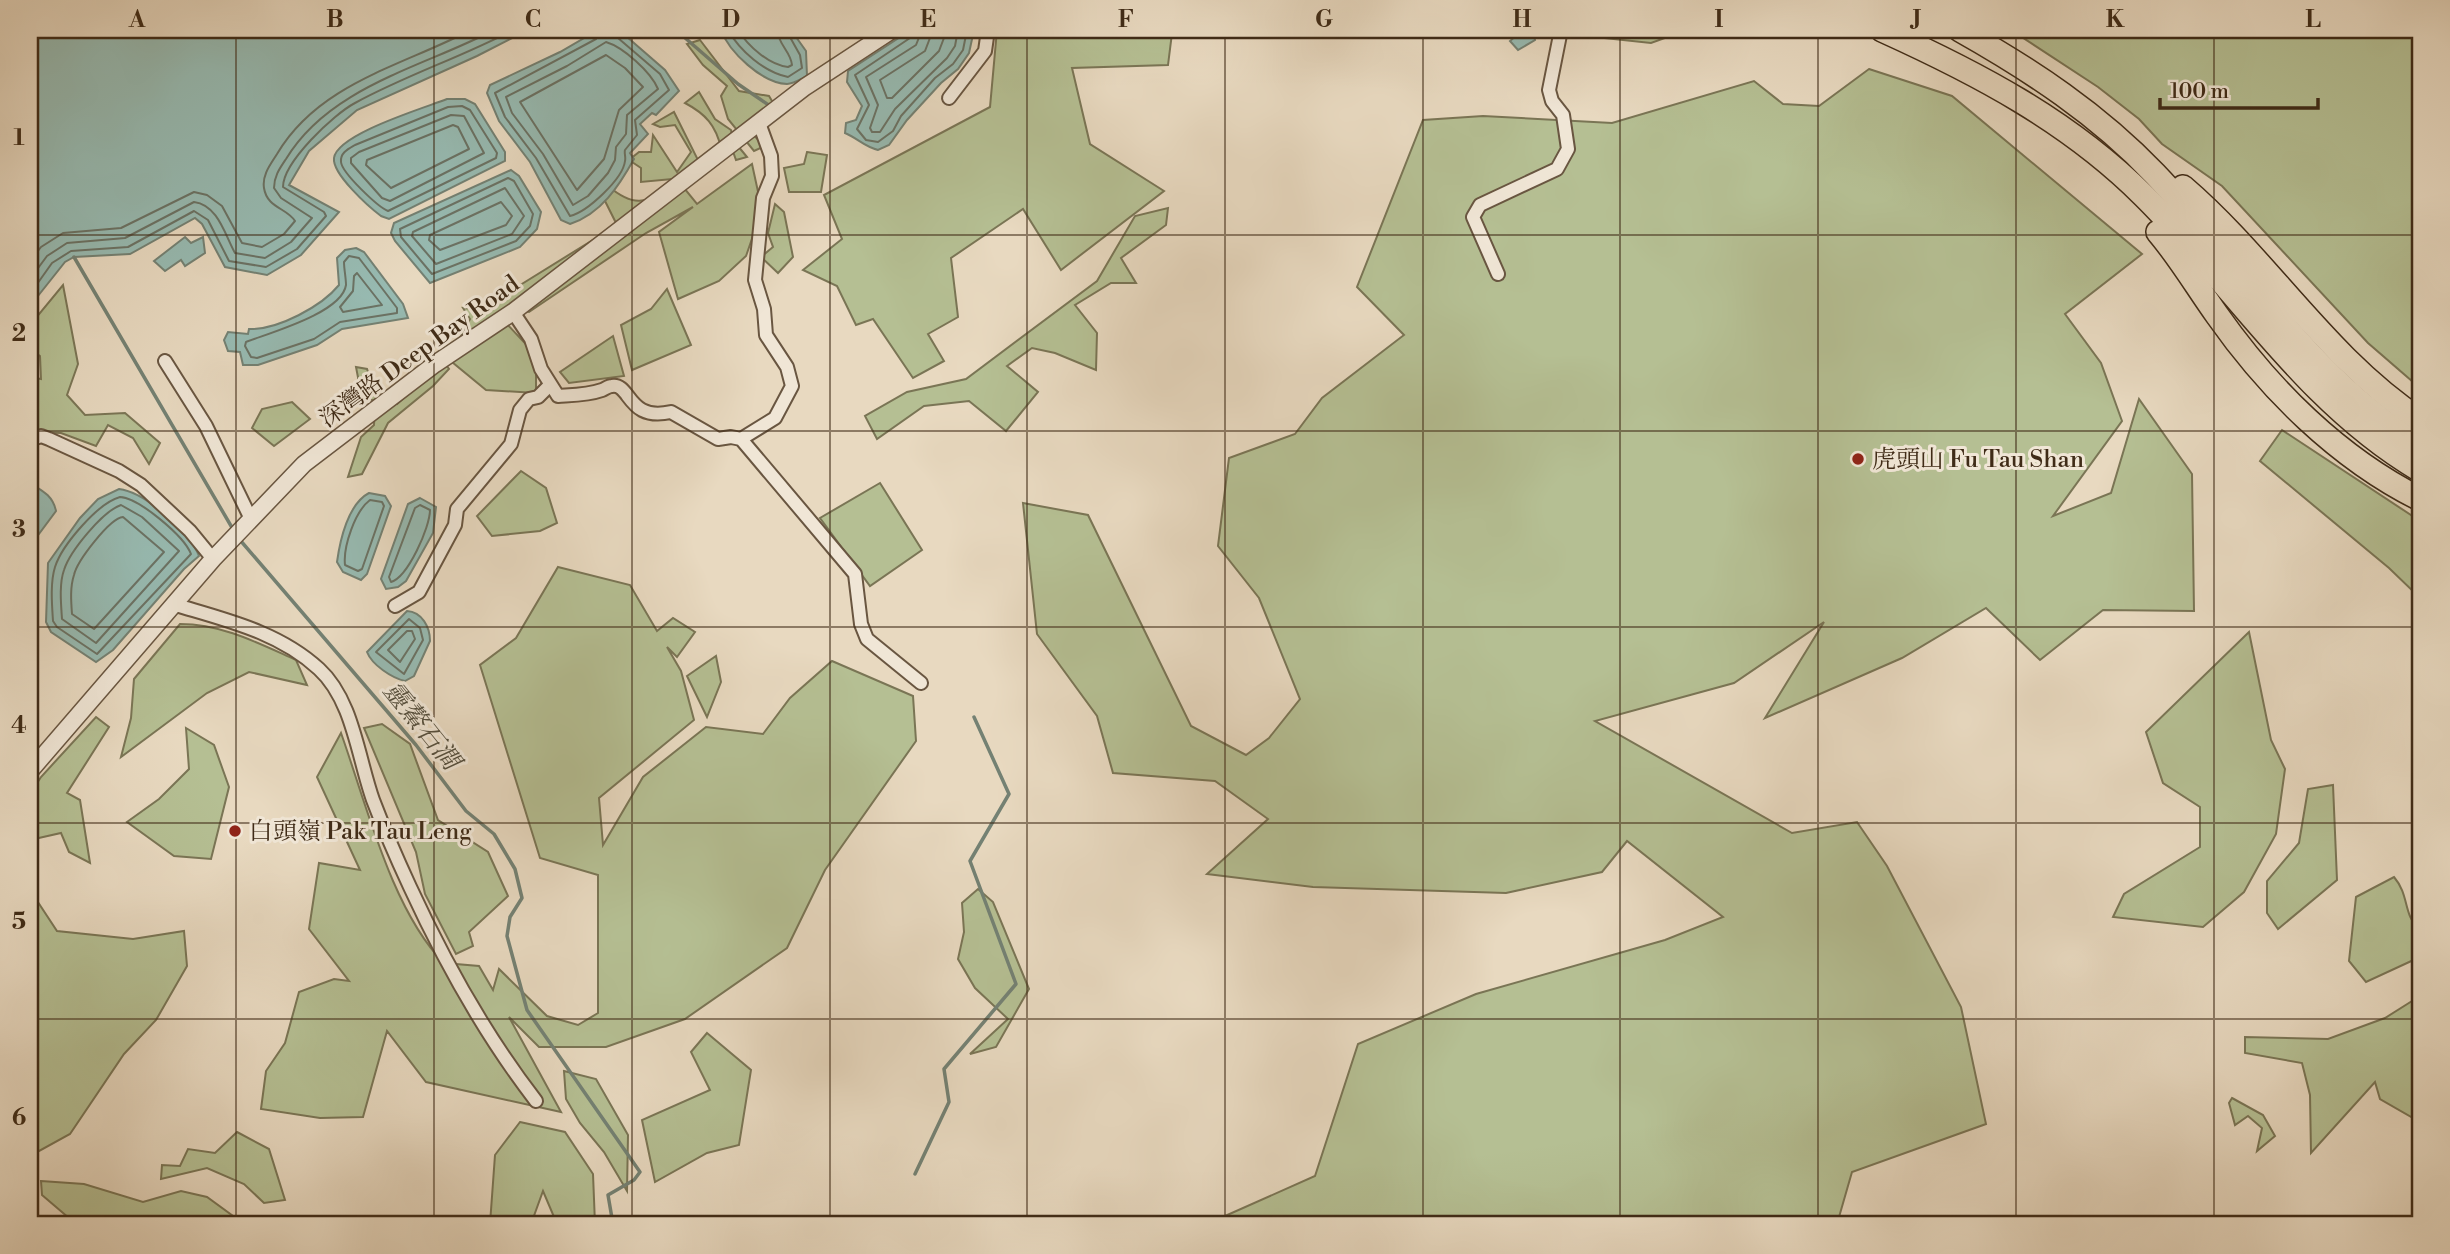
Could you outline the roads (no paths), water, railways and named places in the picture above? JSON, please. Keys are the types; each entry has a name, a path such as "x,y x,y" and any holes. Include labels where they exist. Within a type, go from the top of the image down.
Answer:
{"highway":[{"path":"1959,30 2053,87 2126,146 2174,179 2205,206 2350,362 2387,396 2420,420"},
{"path":"1887,32 2004,90 2053,120 2110,164 2144,196 2275,347 2317,390 2366,433 2420,470"},
{"path":"2126,146 2192,215 2313,359 2375,415 2420,446"},
{"path":"2110,164 2128,196 2165,240 2217,315 2275,388 2320,430 2366,466 2420,499"}],"street":[{"name":"深灣路 Deep Bay Road","path":"30,771 250,517 319,451 435,364 513,312 859,48 892,30"},
{"path":"949,98 985,51 988,30"},
{"path":"1498,274 1474,217 1480,205 1557,169 1568,149 1563,116 1552,102 1549,90 1561,30"},
{"path":"741,439 775,418 792,386 787,367 766,335 764,309 755,280 763,198 772,176 771,156 759,123"},
{"path":"513,312 531,339 541,369 558,396 581,395 612,385 619,387 644,414 671,412 718,439 741,439 855,574 861,624 867,639 920,683"},
{"path":"165,361 205,425 250,517"},
{"path":"396,606 419,592 455,525 457,509 511,444 520,410 529,399 538,397 550,385"},
{"path":"30,440 41,436 119,471 163,504 213,559"},
{"path":"176,605 241,622 284,644 319,669 334,686 373,799 410,887 472,1012 536,1101"}],"water":[{"path":"30,30 528,30 357,110 309,151 289,185 339,212 301,255 267,275 225,267 202,224 195,218 130,254 74,257 65,262 30,306"},
{"path":"598,30 619,30 665,70 679,91 656,115 652,113 640,124 648,134 630,153 634,159 608,198 591,213 570,224 561,220 530,162 499,121 487,93 490,85 560,52"},
{"path":"721,30 791,30 806,51 807,76 787,84 767,78 748,65 731,48"},
{"path":"911,30 974,30 969,53 958,69 941,83 907,120 889,145 878,150 845,133 846,123 856,120 862,106 847,82 848,71"},
{"path":"1523,30 1533,30 1535,40 1518,50 1510,41"},
{"path":"447,99 465,99 475,104 505,152 505,161 389,219 381,216 352,190 339,173 334,158 339,149 365,131"},
{"path":"511,170 519,176 541,212 537,229 520,247 430,283 395,241 391,233 394,223"},
{"path":"185,237 191,243 203,237 205,253 185,266 181,260 165,271 154,261"},
{"path":"356,248 364,252 403,304 408,318 342,329 317,345 258,365 243,365 240,352 228,351 224,340 228,332 248,334 249,329 273,326 322,301 339,285 337,258 345,250"},
{"path":"30,483 50,498 56,511 36,538 30,555"},
{"path":"119,489 141,497 177,525 199,556 184,569 113,650 96,662 51,632 46,622 48,563 80,518 98,499"},
{"path":"369,493 385,496 391,506 367,574 361,580 343,572 337,562 350,514"},
{"path":"420,498 436,507 433,533 406,581 398,587 386,589 381,579 408,504"},
{"path":"407,611 417,614 424,621 430,641 414,676 405,681 383,670 373,662 367,652"}],"waterway":[{"path":"676,30 738,84 770,106"},
{"name":"靈鰲石澗","path":"74,257 234,531"},
{"name":"靈鰲石澗","path":"240,540 416,745 466,811 494,834 515,869 522,898 510,917 507,936 527,1010 640,1172 634,1180 608,1195 613,1224"},
{"path":"915,1174 949,1102 944,1069 1016,984 970,861 1009,794 974,717"}],"place":[{"name":"虎頭山 Fu Tau Shan","path":"1858,459"},
{"name":"白頭嶺 Pak Tau Leng","path":"235,831"}]}
